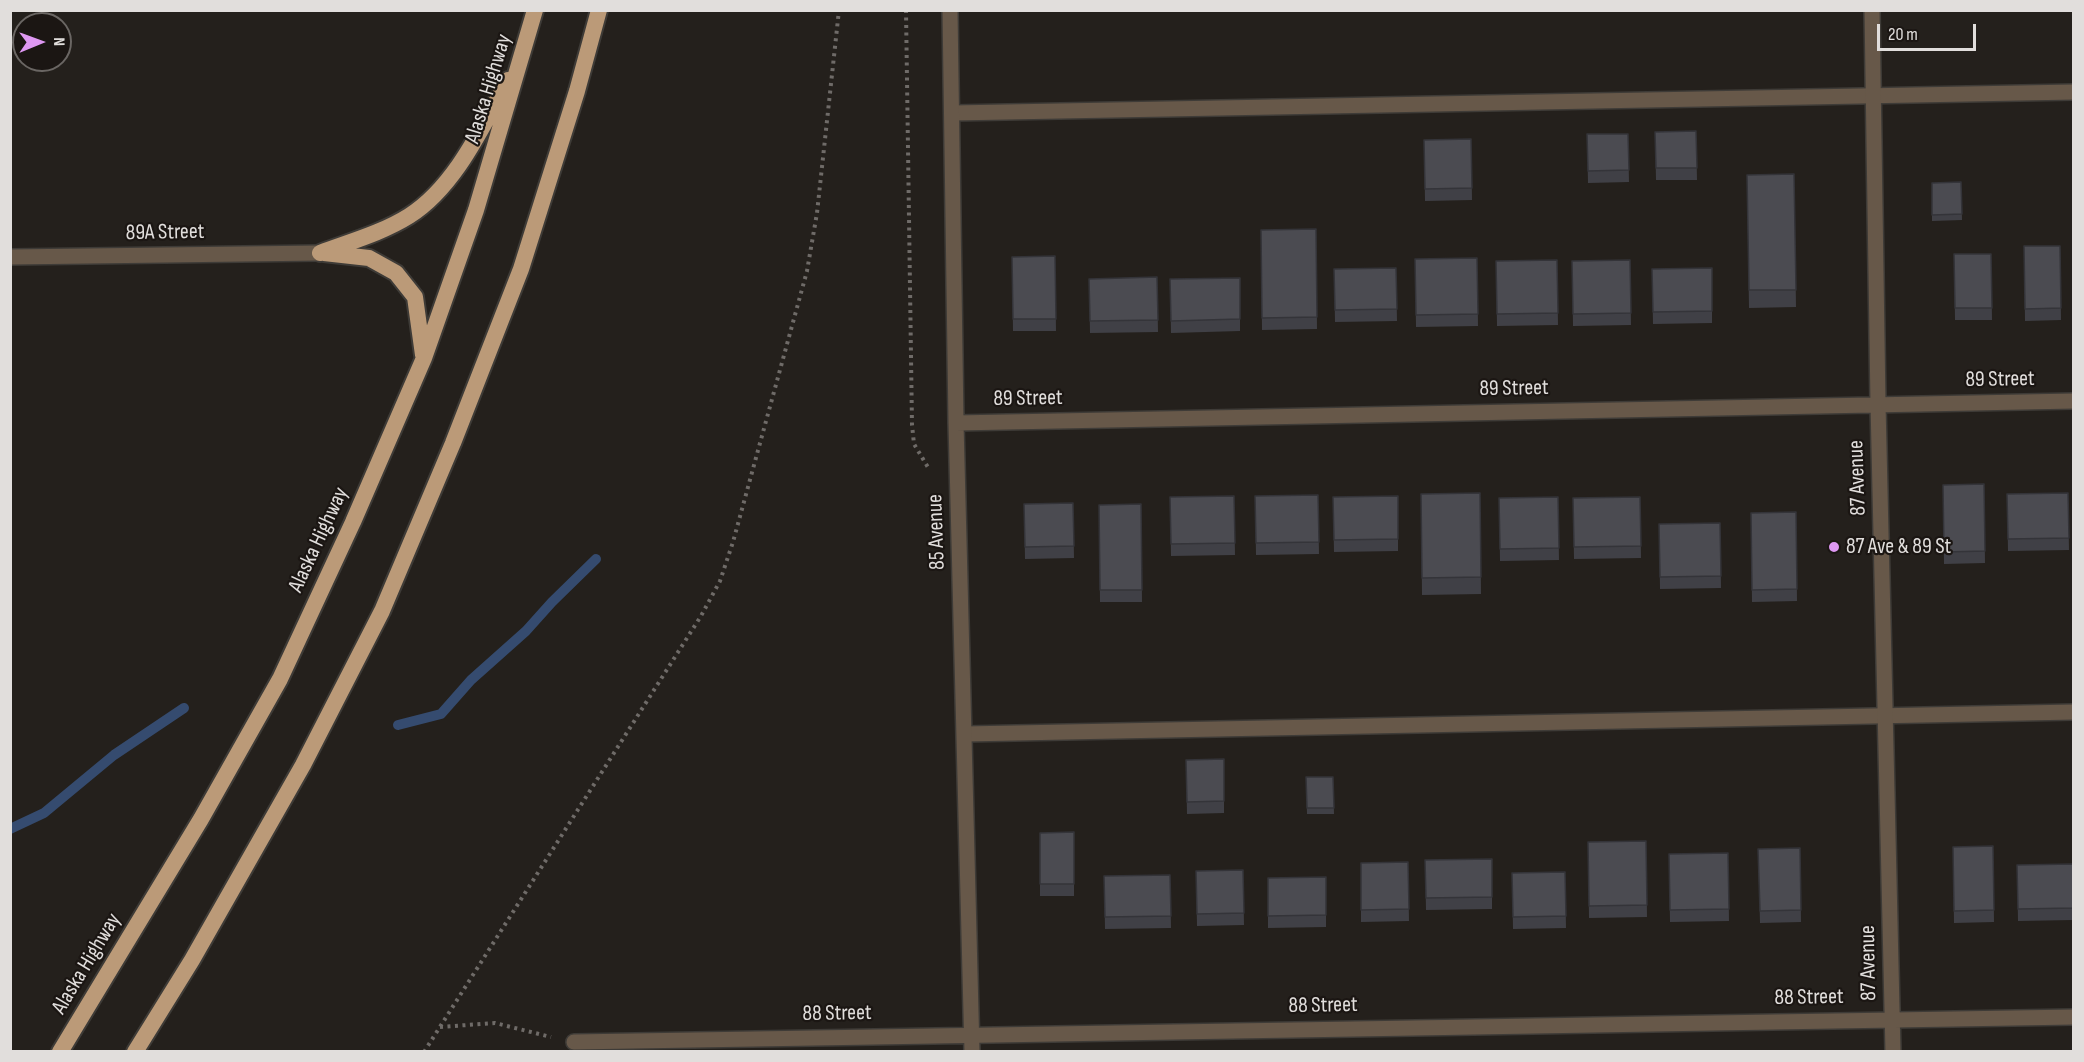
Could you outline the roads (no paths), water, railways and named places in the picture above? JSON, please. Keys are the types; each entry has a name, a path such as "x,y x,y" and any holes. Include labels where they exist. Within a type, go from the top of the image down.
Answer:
{"highway":[{"name":"Alaska Highway","path":"60,1052 201,819 279,679 352,522 424,358 476,210 535,10"},
{"path":"135,1052 192,960 303,765 382,611 453,443 520,269 577,91 599,10"},
{"path":"320,253 371,234 409,216 439,189 461,164 524,51"},
{"path":"320,253 369,258 396,273 415,297 424,358"}],"street":[{"name":"85 Avenue","path":"950,10 956,423 972,1052"},
{"name":"87 Avenue","path":"1872,10 1878,404 1887,715 1893,1052"},
{"path":"953,113 2073,92"},
{"name":"89A Street","path":"10,257 320,253"},
{"name":"89 Street","path":"956,423 2073,401"},
{"path":"965,734 2073,712"},
{"name":"88 Street","path":"574,1042 2073,1017"}],"waterway":[{"path":"398,725 441,714 471,680 526,631 596,559"},
{"path":"10,829 44,813 114,755 184,708"}],"place":[{"name":"87 Ave & 89 St","path":"1834,547"}]}
